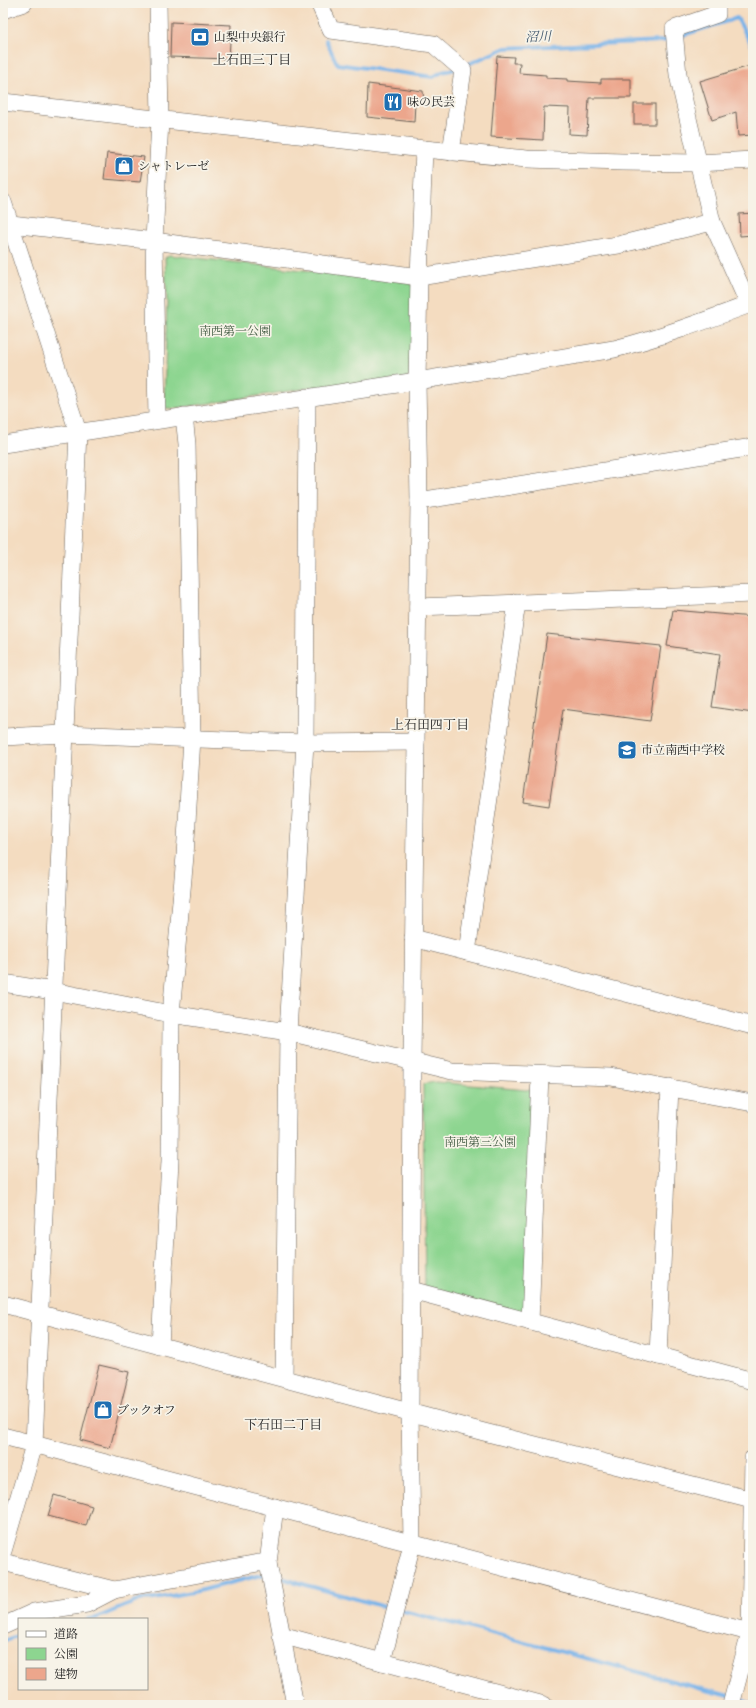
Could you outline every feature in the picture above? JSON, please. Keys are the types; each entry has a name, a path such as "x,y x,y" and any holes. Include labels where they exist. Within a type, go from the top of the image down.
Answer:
{"street":[{"path":"157,420 154,241 160,120 158,3"},
{"path":"320,3 331,30 433,44 463,70 451,152"},
{"path":"3,444 417,381 614,349 686,328 751,304 712,222 678,75 674,29 717,14 716,3"},
{"path":"3,102 451,152 535,159 698,163 753,160"},
{"path":"382,1662 412,1544 410,1411 413,938 419,501 417,381 424,149"},
{"path":"3,202 6,224 78,432 34,1445 3,1551"},
{"path":"6,224 154,241 419,277 618,245 712,222"},
{"path":"284,1378 288,1032 304,743 307,397"},
{"path":"160,1346 170,1161 172,1014 185,856 192,738 187,452 184,416"},
{"path":"419,501 753,447"},
{"path":"418,607 753,594"},
{"path":"467,952 517,602"},
{"path":"3,737 64,734 304,743 416,742"},
{"path":"413,938 753,1026"},
{"path":"3,983 172,1014 288,1032 452,1072 611,1077 753,1103"},
{"path":"530,1322 540,1075"},
{"path":"658,1356 670,1087"},
{"path":"411,1290 753,1381"},
{"path":"3,1304 410,1411 484,1432 752,1500"},
{"path":"3,1436 752,1633"},
{"path":"733,1697 752,1633 753,1458"},
{"path":"275,1508 268,1564 295,1705"},
{"path":"3,1562 114,1590"},
{"path":"21,1618 34,1612 87,1604 114,1590 258,1562 268,1564"},
{"path":"3,1626 18,1619"},
{"path":"281,1635 382,1662 520,1702 544,1705"}],"green space":[{"name":"南西第一公園","path":"169,255 410,282 414,288 415,369 408,378 320,392 316,387 171,409 164,408 167,303 165,258"},
{"name":"南西第三公園","path":"436,1082 538,1091 526,1318 425,1292 423,1084"}],"building":[{"path":"171,22 231,25 229,59 170,57"},
{"path":"497,56 514,57 513,63 520,63 519,73 546,75 546,78 601,83 601,79 631,79 631,98 589,98 587,135 569,134 570,108 544,107 543,140 491,137"},
{"path":"753,65 753,135 738,136 736,112 712,120 700,81"},
{"path":"368,84 423,91 424,104 415,103 414,122 367,117"},
{"path":"634,104 655,104 655,124 634,124"},
{"path":"107,153 144,157 140,182 104,179"},
{"path":"753,213 753,235 740,236 739,214"},
{"path":"673,610 753,617 753,713 712,707 720,654 667,646"},
{"path":"547,634 661,646 650,721 563,709 549,806 523,802"},
{"path":"99,1365 129,1372 110,1448 80,1440"},
{"path":"54,1495 92,1506 86,1526 48,1516"}],"waterway":[{"name":"沼川","path":"683,35 737,18 753,47"},
{"name":"沼川","path":"464,66 505,48 663,41 671,39"},
{"name":"沼川","path":"326,40 337,64 433,77 442,72 456,69"},
{"path":"96,1618 140,1600 155,1599 203,1590 261,1575 267,1575"},
{"path":"274,1576 392,1609"},
{"path":"399,1610 729,1696"},
{"path":"3,1641 18,1635"},
{"path":"738,1698 753,1705"}],"place":[{"name":"山梨中央銀行","path":"200,37"},
{"name":"味の民芸","path":"393,102"},
{"name":"シャトレーゼ","path":"124,166"},
{"name":"市立南西中学校","path":"627,750"},
{"name":"ブックオフ","path":"103,1410"}],"district":[{"name":"上石田三丁目","path":"252,59"},
{"name":"上石田四丁目","path":"430,724"},
{"name":"下石田二丁目","path":"283,1424"}]}
